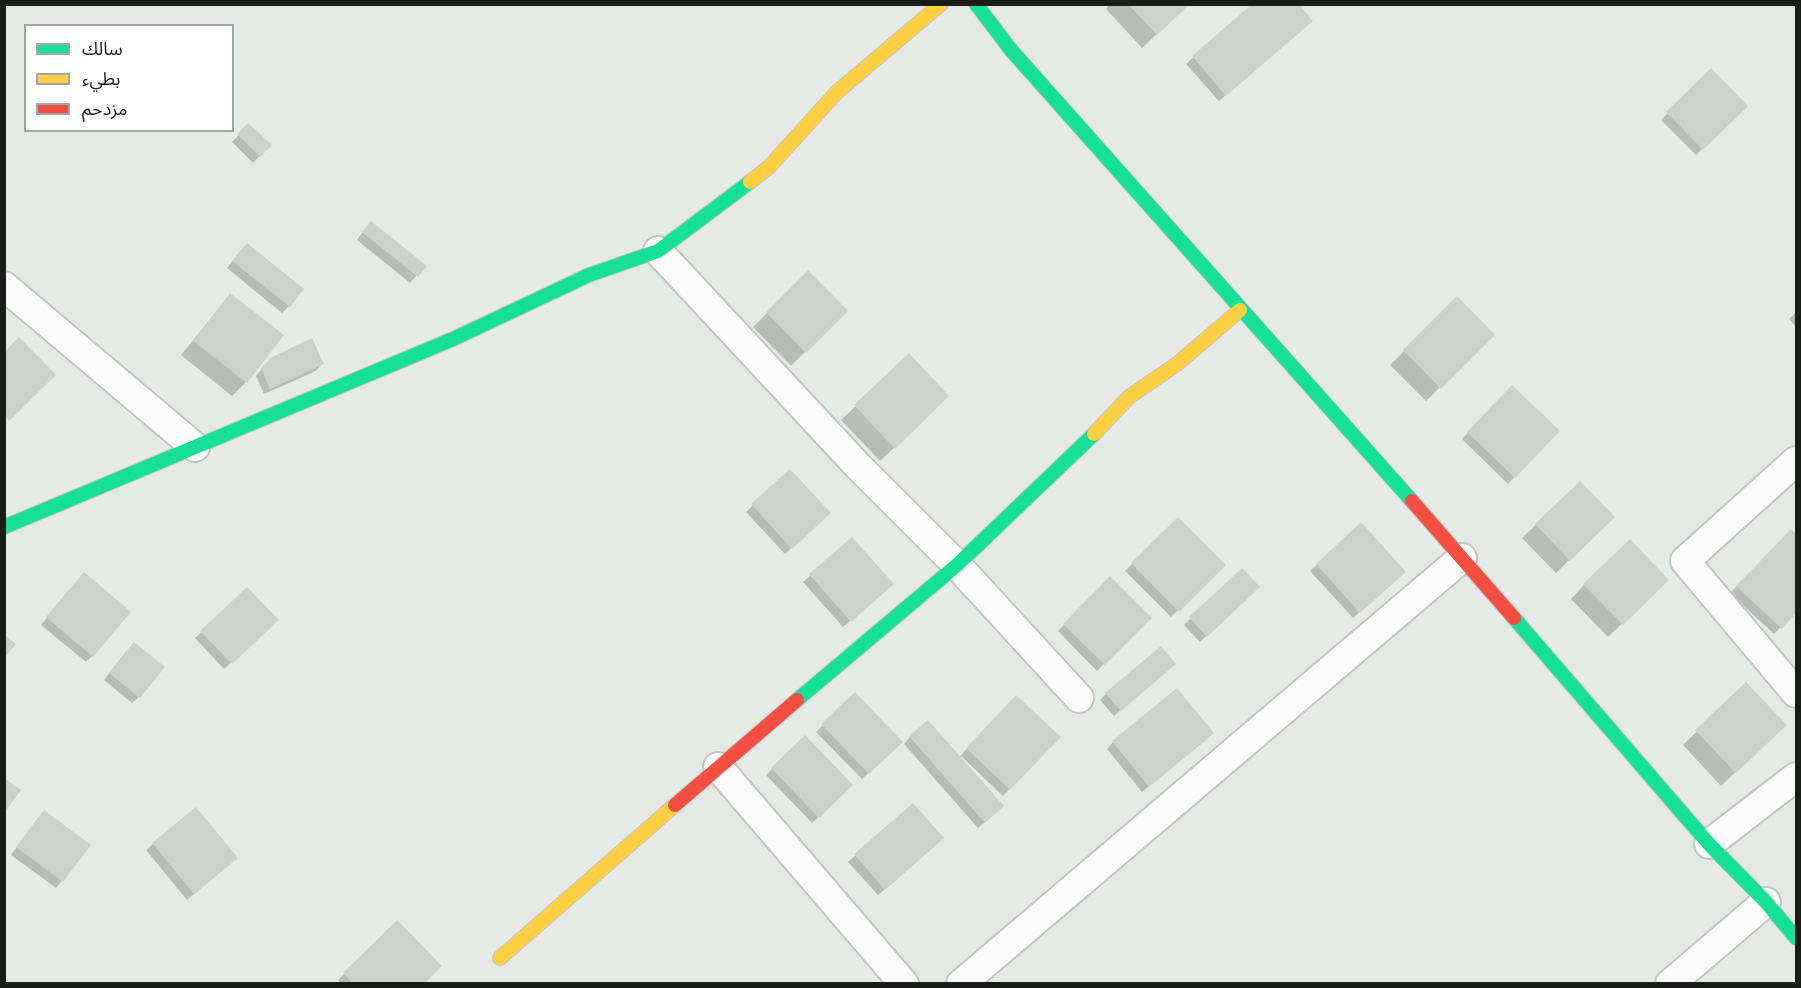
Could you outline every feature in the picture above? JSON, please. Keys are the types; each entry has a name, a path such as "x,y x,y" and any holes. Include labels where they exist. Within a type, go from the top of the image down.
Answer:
{"street":[{"path":"4,527 453,339 589,275 658,250 703,219 769,167 837,92 941,4"},
{"path":"976,4 1011,50 1462,558 1709,844 1767,902 1797,938"},
{"path":"658,250 858,466 957,565 1079,698"},
{"path":"4,286 195,447"},
{"path":"500,958 718,767 957,565 1092,436 1129,397 1177,364 1240,310"},
{"path":"1797,461 1685,561 1797,693"},
{"path":"961,984 1462,558"},
{"path":"718,767 904,984"},
{"path":"1709,844 1797,777"},
{"path":"1670,984 1767,902"}],"building":[{"path":"1128,4 1190,4 1157,35"},
{"path":"1252,4 1299,4 1313,21 1226,96 1192,56"},
{"path":"1711,68 1748,106 1703,150 1666,112"},
{"path":"248,123 272,145 260,157 237,134"},
{"path":"371,221 427,266 418,277 362,232"},
{"path":"247,243 304,289 290,307 232,261"},
{"path":"808,270 848,311 806,353 766,312"},
{"path":"230,293 284,335 247,383 193,341"},
{"path":"1457,296 1495,335 1441,389 1403,350"},
{"path":"19,337 56,375 9,421 4,416 4,352"},
{"path":"312,338 324,364 270,389 261,368 272,357"},
{"path":"909,353 949,396 895,449 854,405"},
{"path":"1512,385 1560,431 1515,478 1467,432"},
{"path":"790,469 831,513 792,549 751,504"},
{"path":"1580,481 1615,517 1570,561 1535,524"},
{"path":"1178,517 1226,565 1179,612 1131,563"},
{"path":"1361,522 1406,572 1360,613 1316,564"},
{"path":"1791,529 1796,534 1796,613 1782,629 1736,586"},
{"path":"852,537 894,584 851,622 809,574"},
{"path":"1630,539 1669,580 1623,625 1583,584"},
{"path":"1242,568 1260,587 1207,637 1189,617"},
{"path":"84,572 131,612 93,657 46,617"},
{"path":"1110,576 1152,618 1105,665 1063,624"},
{"path":"247,587 279,620 232,664 200,631"},
{"path":"4,634 16,644 4,658"},
{"path":"134,642 165,667 140,698 109,673"},
{"path":"1161,646 1176,664 1121,711 1105,693"},
{"path":"1746,682 1787,725 1736,773 1695,730"},
{"path":"1177,688 1214,733 1149,787 1112,741"},
{"path":"855,692 903,742 869,774 821,724"},
{"path":"1016,695 1061,737 1010,790 966,748"},
{"path":"928,720 1004,806 985,823 909,736"},
{"path":"805,735 853,785 819,818 771,768"},
{"path":"4,778 21,790 4,813"},
{"path":"913,803 944,838 885,890 854,854"},
{"path":"196,807 238,858 194,894 152,843"},
{"path":"44,810 91,845 63,882 16,847"},
{"path":"397,920 442,966 424,984 354,984 343,973"}],"traffic: fast":[{"path":"976,4 1011,50 1412,501"},
{"path":"4,527 453,339 589,275 658,251 750,182"},
{"path":"797,700 957,565 1094,434"},
{"path":"1514,618 1709,844 1766,902 1796,938"}],"traffic: slow":[{"path":"750,182 769,167 837,92 941,4"},
{"path":"1094,434 1129,397 1177,364 1240,310"},
{"path":"500,958 675,805"}],"traffic: jam":[{"path":"1412,501 1514,618"},
{"path":"675,805 797,700"}]}
